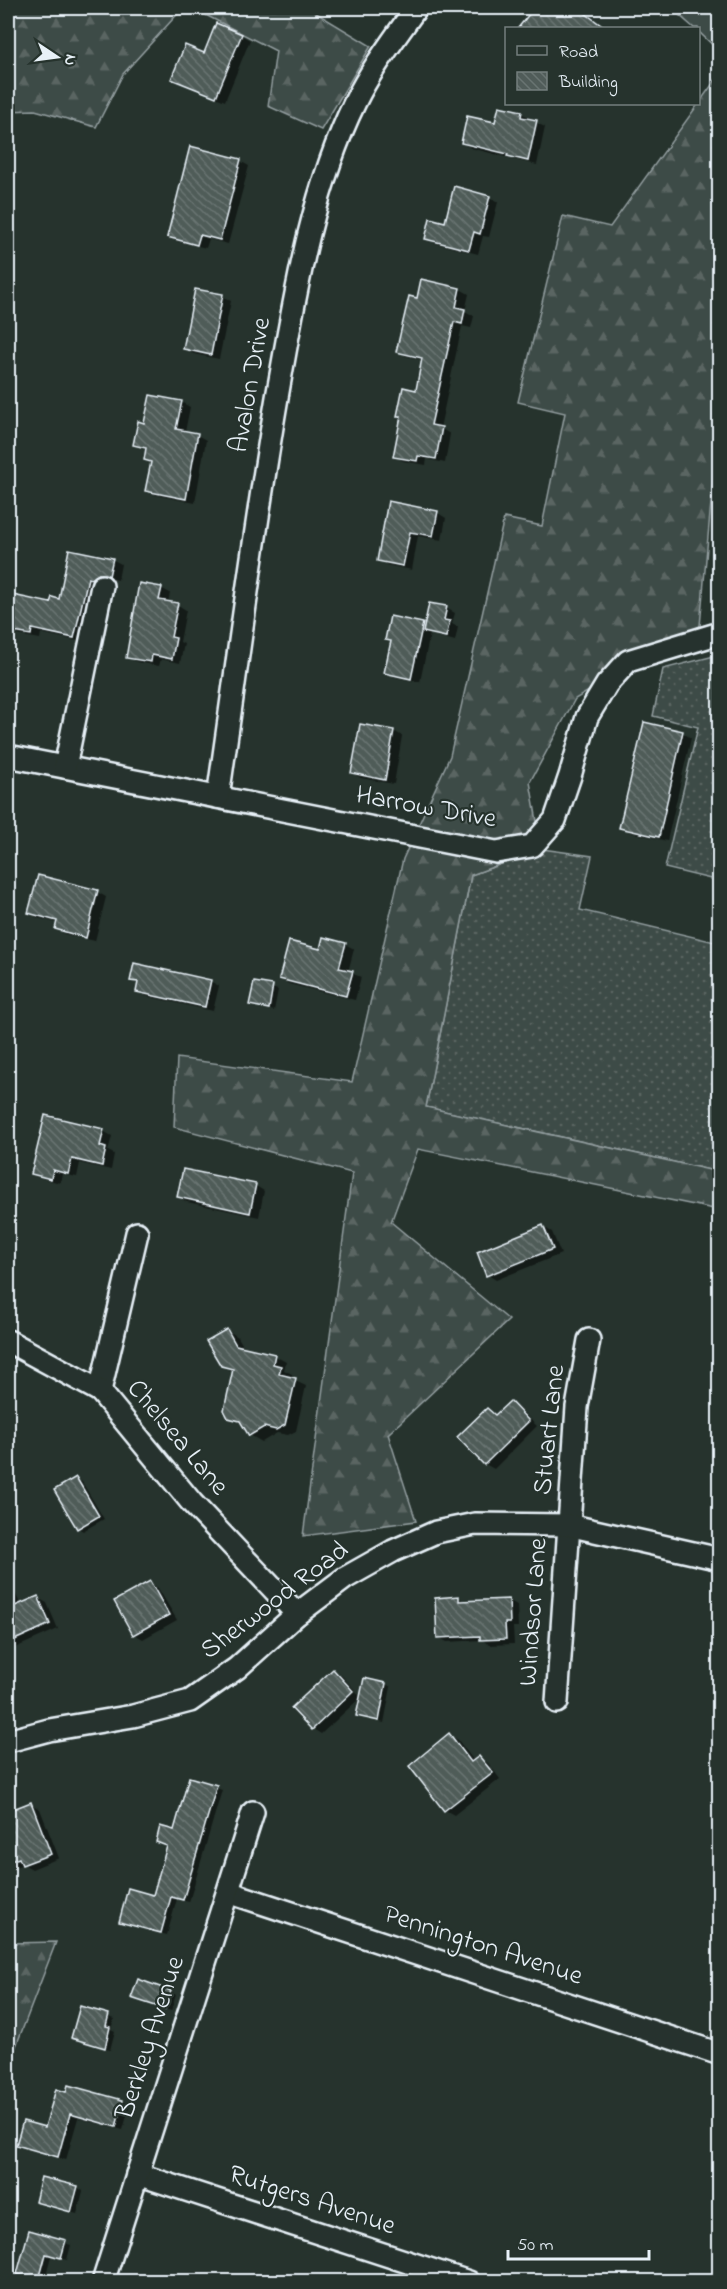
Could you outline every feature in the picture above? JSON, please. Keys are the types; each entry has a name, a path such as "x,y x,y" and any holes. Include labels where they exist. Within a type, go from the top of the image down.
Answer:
{"street":[{"name":"Avalon Drive","path":"218,798 268,446 289,328 310,231 331,160 355,101 388,47 416,8"},
{"path":"64,767 102,586"},
{"name":"Harrow Drive","path":"8,756 496,852 531,846 555,820 587,717 607,684 628,661 720,633"},
{"name":"Chelsea Lane","path":"137,1233 100,1391 192,1503 297,1614"},
{"path":"8,1341 100,1391"},
{"name":"Stuart Lane","path":"568,1525 577,1407 589,1341"},
{"name":"Sherwood Road","path":"8,1741 49,1730 133,1716 190,1701 237,1668 297,1614 345,1578 393,1551 436,1532 475,1524 568,1525 720,1559"},
{"name":"Windsor Lane","path":"557,1702 566,1591 568,1525"},
{"name":"Berkley Avenue","path":"103,2282 253,1812"},
{"name":"Pennington Avenue","path":"228,1892 720,2054"},
{"name":"Rutgers Avenue","path":"137,2174 469,2282"}],"green space":[{"path":"8,8 183,8 123,74 96,127 35,110 8,111"},
{"path":"192,8 308,8 371,46 321,130 268,106 276,51"},
{"path":"671,8 719,8 719,51 700,33 700,27 693,27"},
{"path":"719,75 720,402 700,626 575,699 530,782 542,849 471,875 426,1107 719,1172 719,1210 418,1149 391,1222 509,1320 388,1434 416,1521 303,1536 352,1173 174,1127 177,1058 352,1082 403,859 450,756 504,518 542,526 565,413 518,402 563,216 610,227 697,105 700,105 700,101"},
{"path":"720,655 719,881 665,868 698,727 653,716 663,669"},
{"path":"542,849 592,856 580,910 719,943 719,1172 426,1107 471,875"},
{"path":"8,1938 10,1943 56,1942 8,2067"}],"building":[{"path":"534,8 578,8 604,27 519,27"},
{"path":"216,23 242,34 216,97 171,79 185,45 204,53"},
{"path":"499,106 522,111 521,117 537,120 528,161 461,143 467,116 495,122"},
{"path":"190,146 241,159 220,240 200,235 197,245 167,237"},
{"path":"454,186 490,196 480,234 474,232 469,250 425,239 430,218 445,222"},
{"path":"421,279 460,288 456,307 465,309 462,324 454,322 431,425 442,427 436,459 418,456 417,461 393,457 401,416 397,416 403,387 416,390 422,358 396,352 409,296 417,298"},
{"path":"195,289 223,294 211,355 183,349"},
{"path":"150,395 182,401 176,429 198,433 186,499 145,491 151,462 144,460 146,448 133,445 138,421 144,423"},
{"path":"388,501 438,511 433,536 410,532 403,566 377,561"},
{"path":"69,549 113,558 109,576 99,574 92,579 88,578 74,638 32,629 31,635 8,631 8,594 50,603 52,597 59,599"},
{"path":"139,583 162,587 159,600 178,603 171,637 176,638 172,659 152,655 151,662 126,658"},
{"path":"429,603 447,606 444,620 450,621 446,637 423,632"},
{"path":"390,616 423,623 411,679 384,673 391,641 385,640"},
{"path":"644,722 683,731 659,837 619,828"},
{"path":"360,724 394,730 385,780 351,773"},
{"path":"38,875 98,890 86,938 55,929 57,921 28,913"},
{"path":"323,937 346,943 339,968 353,971 346,996 279,979 289,941 320,949"},
{"path":"134,963 211,980 205,1007 136,992 138,982 130,981"},
{"path":"254,982 273,985 269,1009 249,1005"},
{"path":"45,1115 104,1129 100,1146 106,1148 102,1166 72,1159 68,1174 53,1170 51,1179 31,1174"},
{"path":"183,1169 256,1184 250,1213 177,1197"},
{"path":"543,1225 553,1249 486,1276 477,1252"},
{"path":"227,1329 236,1345 275,1354 273,1364 281,1366 279,1374 296,1378 285,1425 276,1430 264,1427 249,1436 240,1421 228,1418 224,1410 233,1369 221,1366 206,1341"},
{"path":"510,1401 529,1421 484,1465 457,1437 487,1408 495,1415"},
{"path":"76,1477 99,1516 77,1529 54,1490"},
{"path":"150,1581 169,1615 133,1635 114,1601"},
{"path":"38,1596 50,1624 8,1643 8,1609"},
{"path":"459,1596 459,1601 509,1599 510,1623 505,1623 506,1639 480,1640 480,1636 437,1638 435,1598"},
{"path":"333,1669 353,1691 312,1730 291,1708"},
{"path":"364,1678 386,1683 379,1721 356,1716"},
{"path":"449,1733 471,1762 479,1756 493,1773 444,1811 409,1766"},
{"path":"189,1777 217,1785 183,1900 171,1897 161,1933 119,1922 128,1888 153,1895 167,1846 156,1842 160,1826 174,1830"},
{"path":"31,1802 51,1854 22,1865 19,1858 8,1862 8,1811"},
{"path":"138,1979 171,1991 165,2009 131,1998"},
{"path":"80,2006 109,2014 106,2026 110,2027 105,2048 71,2038"},
{"path":"68,2085 123,2100 116,2127 70,2114 58,2157 16,2145 23,2121 45,2127 56,2089 66,2092"},
{"path":"41,2177 78,2186 71,2212 35,2202"},
{"path":"29,2230 66,2240 61,2258 46,2254 39,2280 17,2274"}]}
